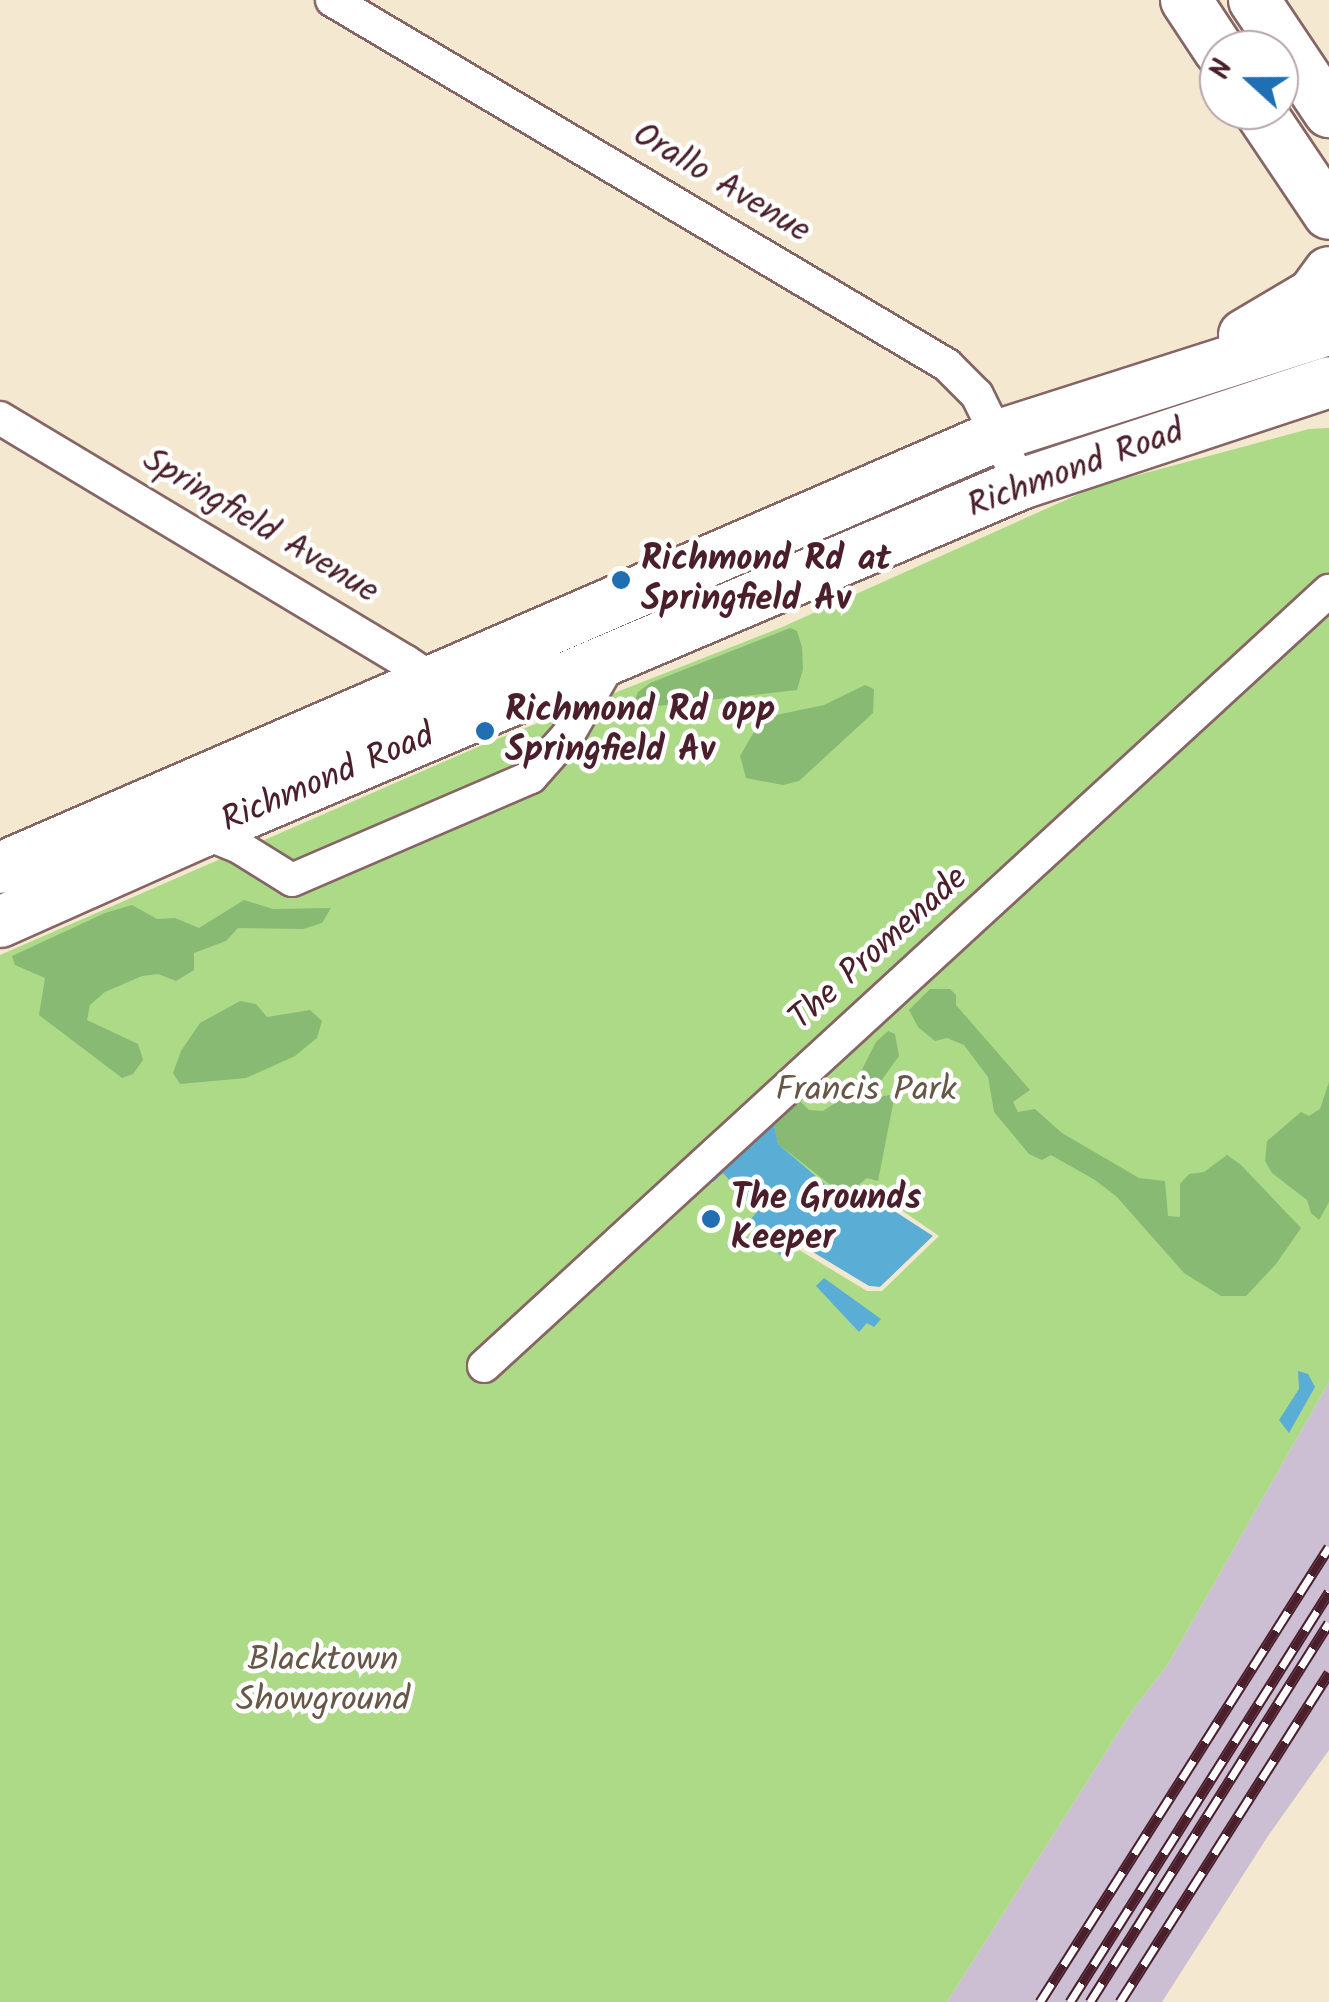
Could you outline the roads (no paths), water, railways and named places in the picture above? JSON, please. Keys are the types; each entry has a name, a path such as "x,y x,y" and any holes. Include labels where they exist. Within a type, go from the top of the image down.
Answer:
{"main road":[{"path":"1186,0 1206,30"},
{"path":"1254,0 1329,112"},
{"path":"1272,130 1329,214"},
{"path":"1162,383 1304,300 1329,272"},
{"name":"Richmond Road","path":"0,922 202,832 444,704 999,434 1329,330"},
{"name":"Richmond Road","path":"0,868 444,704 613,657 1021,484 1328,384"}],"street":[{"name":"Orallo Avenue","path":"332,0 947,365 977,395 1021,484"},
{"name":"Springfield Avenue","path":"0,418 444,704"},
{"name":"The Promenade","path":"484,1366 1329,590"},
{"path":"202,832 238,847 292,880 531,777 568,735 613,657"}],"water":[{"path":"773,1120 778,1144 832,1190 855,1204 885,1205 934,1235 880,1287 869,1286 791,1243 780,1255 748,1222 758,1211 723,1173 713,1182 709,1179"},
{"path":"824,1278 881,1319 874,1327 867,1323 859,1332 816,1286"},
{"path":"1298,1371 1308,1374 1315,1387 1289,1433 1279,1420 1299,1389"}],"railway":[{"path":"1040,2002 1329,1547"},
{"path":"1070,2002 1329,1592"},
{"path":"1090,2002 1329,1623"},
{"path":"1120,2002 1329,1673"}],"place":[{"name":"Richmond Rd at Springfield Av","path":"621,580"},
{"name":"Richmond Rd opp Springfield Av","path":"485,731"},
{"name":"The Grounds Keeper","path":"711,1219"}],"park label":[{"name":"Francis Park","path":"866,1091"},
{"name":"Blacktown Showground","path":"323,1681"}]}
